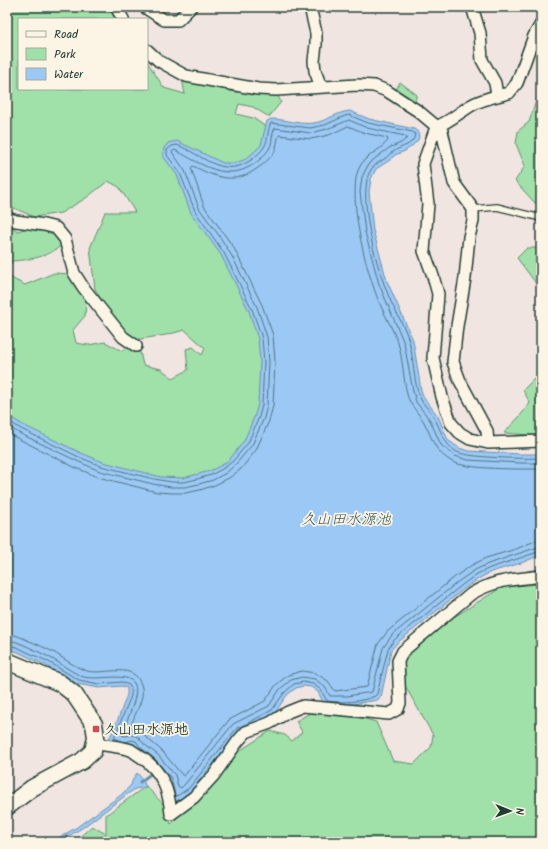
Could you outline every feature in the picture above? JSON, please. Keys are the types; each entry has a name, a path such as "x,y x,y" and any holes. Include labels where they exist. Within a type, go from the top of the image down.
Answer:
{"street":[{"path":"116,7 123,18"},
{"path":"144,7 164,20 178,20 191,7"},
{"path":"310,7 316,33 314,60 315,71 320,84 326,87"},
{"path":"472,7 480,33 482,60 495,83 497,96"},
{"path":"541,24 534,36 517,83 509,93 472,105 445,123 436,127 423,164 428,204 424,251 438,294 433,358 442,397 451,423 460,433 470,439 488,442 541,441"},
{"path":"148,51 159,61 186,76 258,89 276,90 357,85 374,86 387,91 412,107 442,131 454,183 473,209 473,221 469,237 465,278 453,362 460,381 486,431 488,442"},
{"path":"7,218 56,228 65,239 74,273 83,288 124,337 136,346"},
{"path":"99,744 114,746 131,751 150,763 164,781 170,802 170,814 194,797 214,775 246,732 270,723 288,712 303,706 389,714 398,709 400,703 398,661 403,651 470,594 481,588 501,581 541,576"},
{"path":"7,661 60,683 74,694 94,724 96,737 99,744"},
{"path":"7,807 32,788 82,762 99,744"}],"lane":[{"path":"473,209 497,208 541,218"}],"green space":[{"path":"12,7 109,7 114,18 18,18 18,90 148,90 148,63 164,88 185,94 182,79 233,91 277,94 281,102 269,117 253,107 239,104 236,114 253,118 266,127 272,123 220,230 272,366 256,424 232,473 148,486 7,424 7,274 25,285 54,273 72,274 86,302 85,316 73,330 76,343 88,345 105,342 122,351 128,347 140,352 143,365 161,369 173,378 188,370 186,349 193,347 202,355 205,348 185,330 166,335 134,340 109,313 95,289 90,248 105,212 135,212 119,187 108,181 86,198 61,213 34,217 14,208 7,208 7,30 10,25"},
{"path":"400,82 417,95 413,106 395,92"},
{"path":"541,94 541,205 535,203 515,181 525,166 516,144 518,131 529,122 538,95"},
{"path":"43,223 60,233 62,245 45,255 25,260 12,261 7,271 7,225 18,231"},
{"path":"527,248 541,248 541,287 538,286 517,258"},
{"path":"541,372 541,436 504,433 530,403 523,390"},
{"path":"540,584 541,842 74,842 92,826 106,834 106,815 146,786 164,805 171,824 213,782 238,752 270,731 285,735 292,741 302,732 296,721 310,713 358,717 376,722 393,761 414,764 431,747 433,735 405,686 400,662 454,617 502,587"}],"water":[{"name":"久山田水源池","path":"350,111 369,119 414,129 418,132 418,140 412,146 395,155 376,169 371,179 369,192 373,230 387,281 413,340 421,390 424,398 438,416 448,440 459,448 469,451 541,454 541,555 491,572 480,578 465,588 397,643 391,650 381,697 377,700 348,705 324,704 318,692 311,687 303,686 296,688 287,695 274,714 239,731 191,791 175,803 134,745 108,741 127,695 127,688 122,686 99,688 77,684 45,665 18,652 7,649 7,415 23,425 103,462 161,477 183,478 210,471 230,459 244,441 258,404 260,362 258,339 249,311 221,255 191,213 177,175 163,156 164,148 168,143 177,141 223,163 236,163 246,159 261,145 267,121 271,119 314,123"},
{"path":"137,773 143,780 146,787 135,789 82,828 59,842 52,842 77,827 121,795 131,785"}],"waterway":[{"path":"140,782 153,772"}],"place":[{"name":"久山田水源地","path":"96,729"}]}
